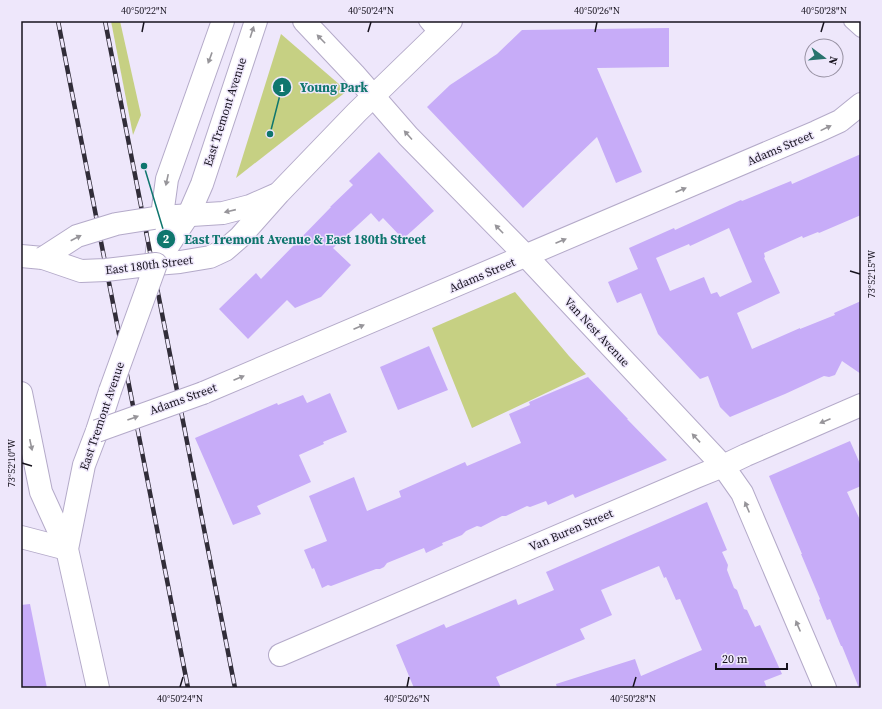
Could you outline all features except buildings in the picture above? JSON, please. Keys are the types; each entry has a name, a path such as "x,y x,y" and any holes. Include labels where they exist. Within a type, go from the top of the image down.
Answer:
{"street":[{"name":"East Tremont Avenue","path":"165,256 158,218 167,179 223,21"},
{"name":"East Tremont Avenue","path":"98,688 67,549 84,465 110,391 165,256 189,214 202,184 256,21"},
{"name":"Van Nest Avenue","path":"304,21 374,96 408,136 526,256 723,466 742,493 824,688"},
{"name":"East 180th Street","path":"21,256 43,258 81,271 106,270 165,256 210,257 225,250 240,237 279,193 374,96 438,25"},
{"name":"Adams Street","path":"97,431 203,393 816,132 840,121 861,104"},
{"name":"East 180th Street","path":"43,258 77,236 116,224 189,214 223,213 250,206 279,193"},
{"path":"21,393 41,492 67,549"},
{"name":"Van Buren Street","path":"280,654 723,466 861,405"},
{"path":"21,537 67,549"}],"lane":[{"path":"851,21 861,30"}],"green space":[{"path":"111,21 120,21 141,115 133,135"},
{"path":"281,34 347,91 236,178"},
{"path":"515,292 586,374 472,428 432,328"}],"railway":[{"path":"58,21 188,688"},
{"path":"105,21 235,688"}],"place":[{"name":"Young Park","path":"270,134"},
{"name":"East Tremont Avenue & East 180th Street","path":"144,166"}]}
